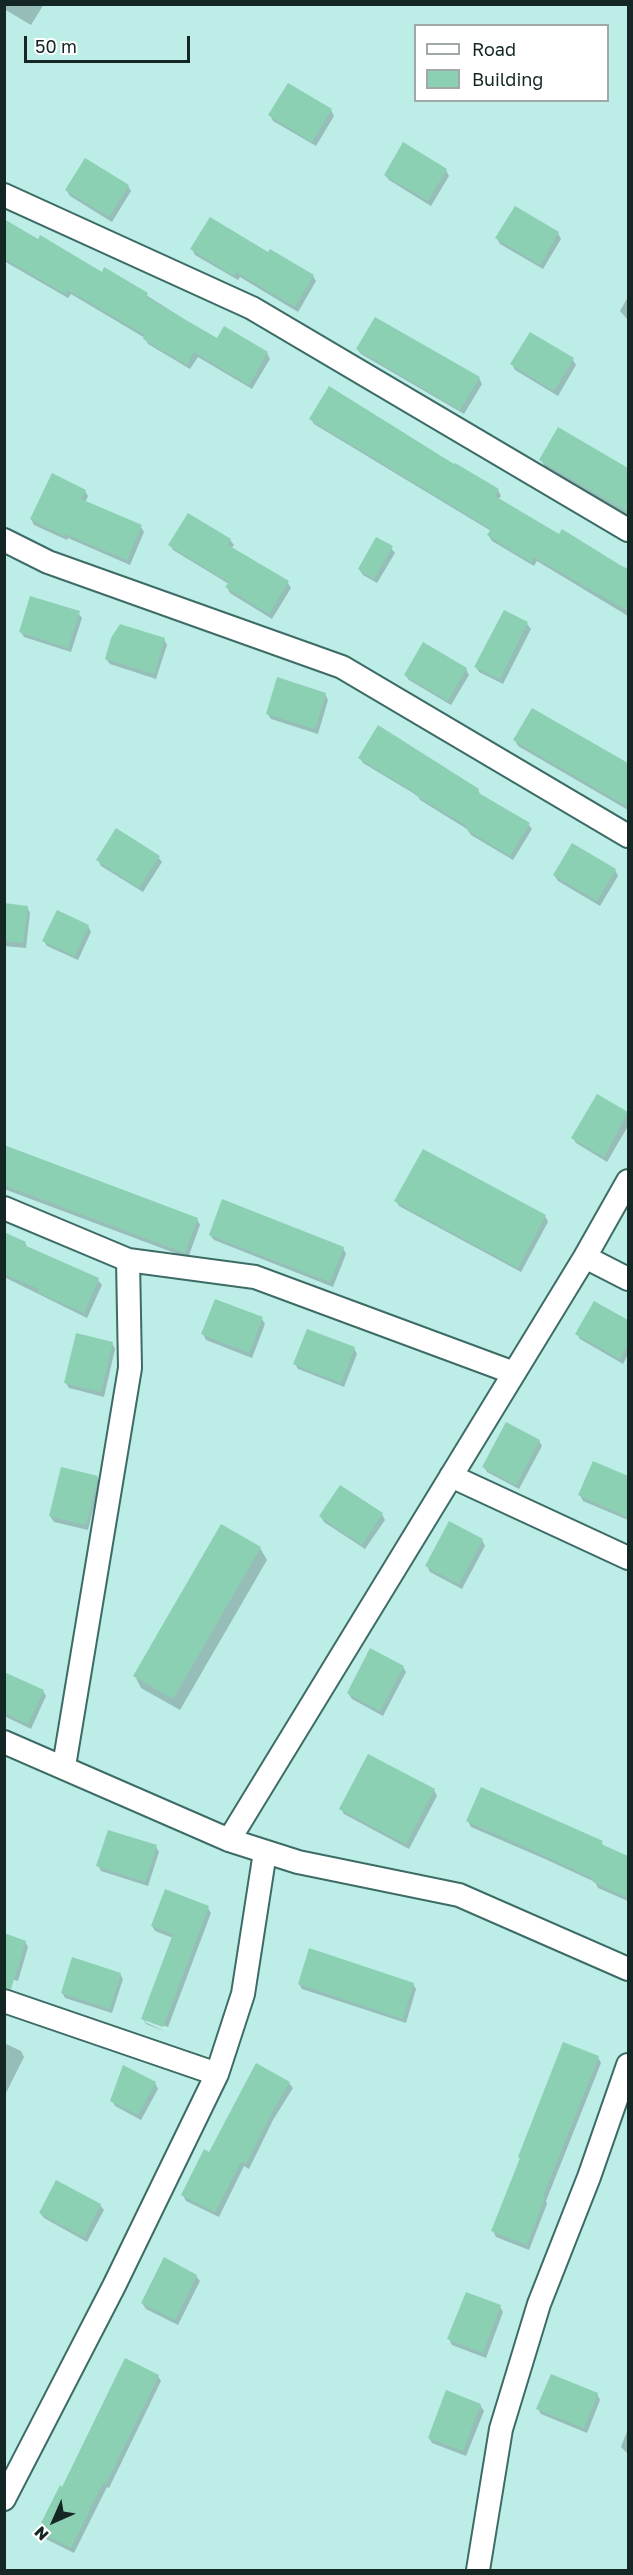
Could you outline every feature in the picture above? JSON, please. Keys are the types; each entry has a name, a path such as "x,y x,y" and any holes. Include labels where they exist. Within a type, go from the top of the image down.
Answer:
{"street":[{"path":"4,195 252,308 628,531"},
{"path":"4,540 48,562 342,668 628,836"},
{"path":"229,1840 585,1257 628,1181"},
{"path":"4,1208 128,1260 255,1277 514,1373"},
{"path":"585,1257 628,1279"},
{"path":"64,1766 130,1368 128,1260"},
{"path":"451,1476 628,1558"},
{"path":"4,1742 64,1766 229,1840 298,1862 459,1895 628,1969"},
{"path":"4,2499 114,2286 217,2074 243,1994 265,1852"},
{"path":"4,2001 217,2074"},
{"path":"478,2571 501,2429 538,2304 589,2177 628,2065"}],"building":[{"path":"288,83 332,109 312,142 268,115"},
{"path":"403,142 447,169 428,201 384,175"},
{"path":"85,158 129,185 109,217 65,190"},
{"path":"515,206 559,232 540,265 495,238"},
{"path":"210,217 268,252 270,249 314,275 295,307 236,272 234,276 190,249"},
{"path":"4,219 38,239 40,235 102,272 104,267 148,293 146,297 217,338 224,326 268,352 249,385 194,352 187,365 143,339 145,335 68,290 65,294 4,258"},
{"path":"375,317 480,377 460,410 356,349"},
{"path":"530,332 574,358 554,391 510,364"},
{"path":"329,386 454,464 499,489 495,496 559,534 562,529 628,570 628,611 534,557 531,562 487,535 491,529 309,419"},
{"path":"558,427 628,468 628,512 539,460"},
{"path":"52,473 86,490 81,499 142,525 127,560 65,534 64,536 30,519"},
{"path":"188,513 231,539 228,545 289,581 269,614 225,587 229,582 168,545"},
{"path":"376,537 393,546 374,579 358,569"},
{"path":"30,596 80,611 68,648 19,632"},
{"path":"504,610 528,622 500,679 474,667"},
{"path":"120,624 165,638 154,674 105,659 111,638"},
{"path":"423,642 467,668 448,701 404,675"},
{"path":"277,677 326,693 315,729 266,714"},
{"path":"532,708 628,763 628,807 513,740"},
{"path":"378,725 479,789 477,792 530,823 510,856 466,829 467,826 415,795 416,793 358,758"},
{"path":"116,828 160,856 139,888 96,860"},
{"path":"572,843 616,869 597,901 553,875"},
{"path":"4,903 28,906 23,943 4,941"},
{"path":"57,910 89,925 75,956 42,941"},
{"path":"597,1094 628,1112 604,1157 571,1138"},
{"path":"4,1145 198,1218 185,1253 4,1185"},
{"path":"423,1149 546,1215 518,1268 394,1201"},
{"path":"222,1199 344,1247 330,1282 209,1235"},
{"path":"4,1232 26,1242 24,1245 99,1278 84,1313 37,1292 39,1289 4,1274"},
{"path":"215,1299 263,1317 249,1353 201,1334"},
{"path":"594,1301 628,1320 628,1344 620,1359 575,1334"},
{"path":"307,1329 355,1347 341,1383 293,1364"},
{"path":"76,1333 113,1342 101,1392 64,1383"},
{"path":"506,1422 540,1440 516,1485 482,1467"},
{"path":"593,1461 628,1476 628,1517 578,1495"},
{"path":"61,1467 98,1476 86,1525 49,1516"},
{"path":"340,1485 383,1513 362,1545 319,1516"},
{"path":"449,1521 483,1539 459,1584 425,1566"},
{"path":"221,1524 261,1547 173,1699 133,1676"},
{"path":"370,1648 404,1666 380,1711 347,1693"},
{"path":"4,1672 44,1690 28,1724 4,1713"},
{"path":"368,1754 435,1789 406,1844 339,1809"},
{"path":"481,1787 603,1841 601,1844 628,1856 628,1898 593,1882 594,1879 466,1821"},
{"path":"108,1830 157,1845 145,1882 96,1866"},
{"path":"165,1889 209,1906 163,2027 141,2019 173,1934 151,1926"},
{"path":"4,1933 26,1941 11,1989 4,1988"},
{"path":"309,1948 414,1983 403,2019 298,1984"},
{"path":"72,1957 121,1973 110,2009 61,1993"},
{"path":"563,2042 599,2056 543,2196 545,2197 527,2245 491,2231"},
{"path":"256,2063 290,2082 246,2164 241,2162 215,2212 181,2195 204,2149 209,2152"},
{"path":"123,2065 156,2082 138,2115 110,2101"},
{"path":"56,2180 101,2204 84,2237 39,2213"},
{"path":"164,2257 197,2275 175,2320 141,2303"},
{"path":"466,2292 501,2305 483,2353 447,2339"},
{"path":"125,2358 159,2375 106,2484 103,2483 71,2548 37,2531 60,2485 62,2487"},
{"path":"551,2374 598,2393 584,2428 536,2409"},
{"path":"446,2390 481,2404 463,2451 428,2438"}]}
